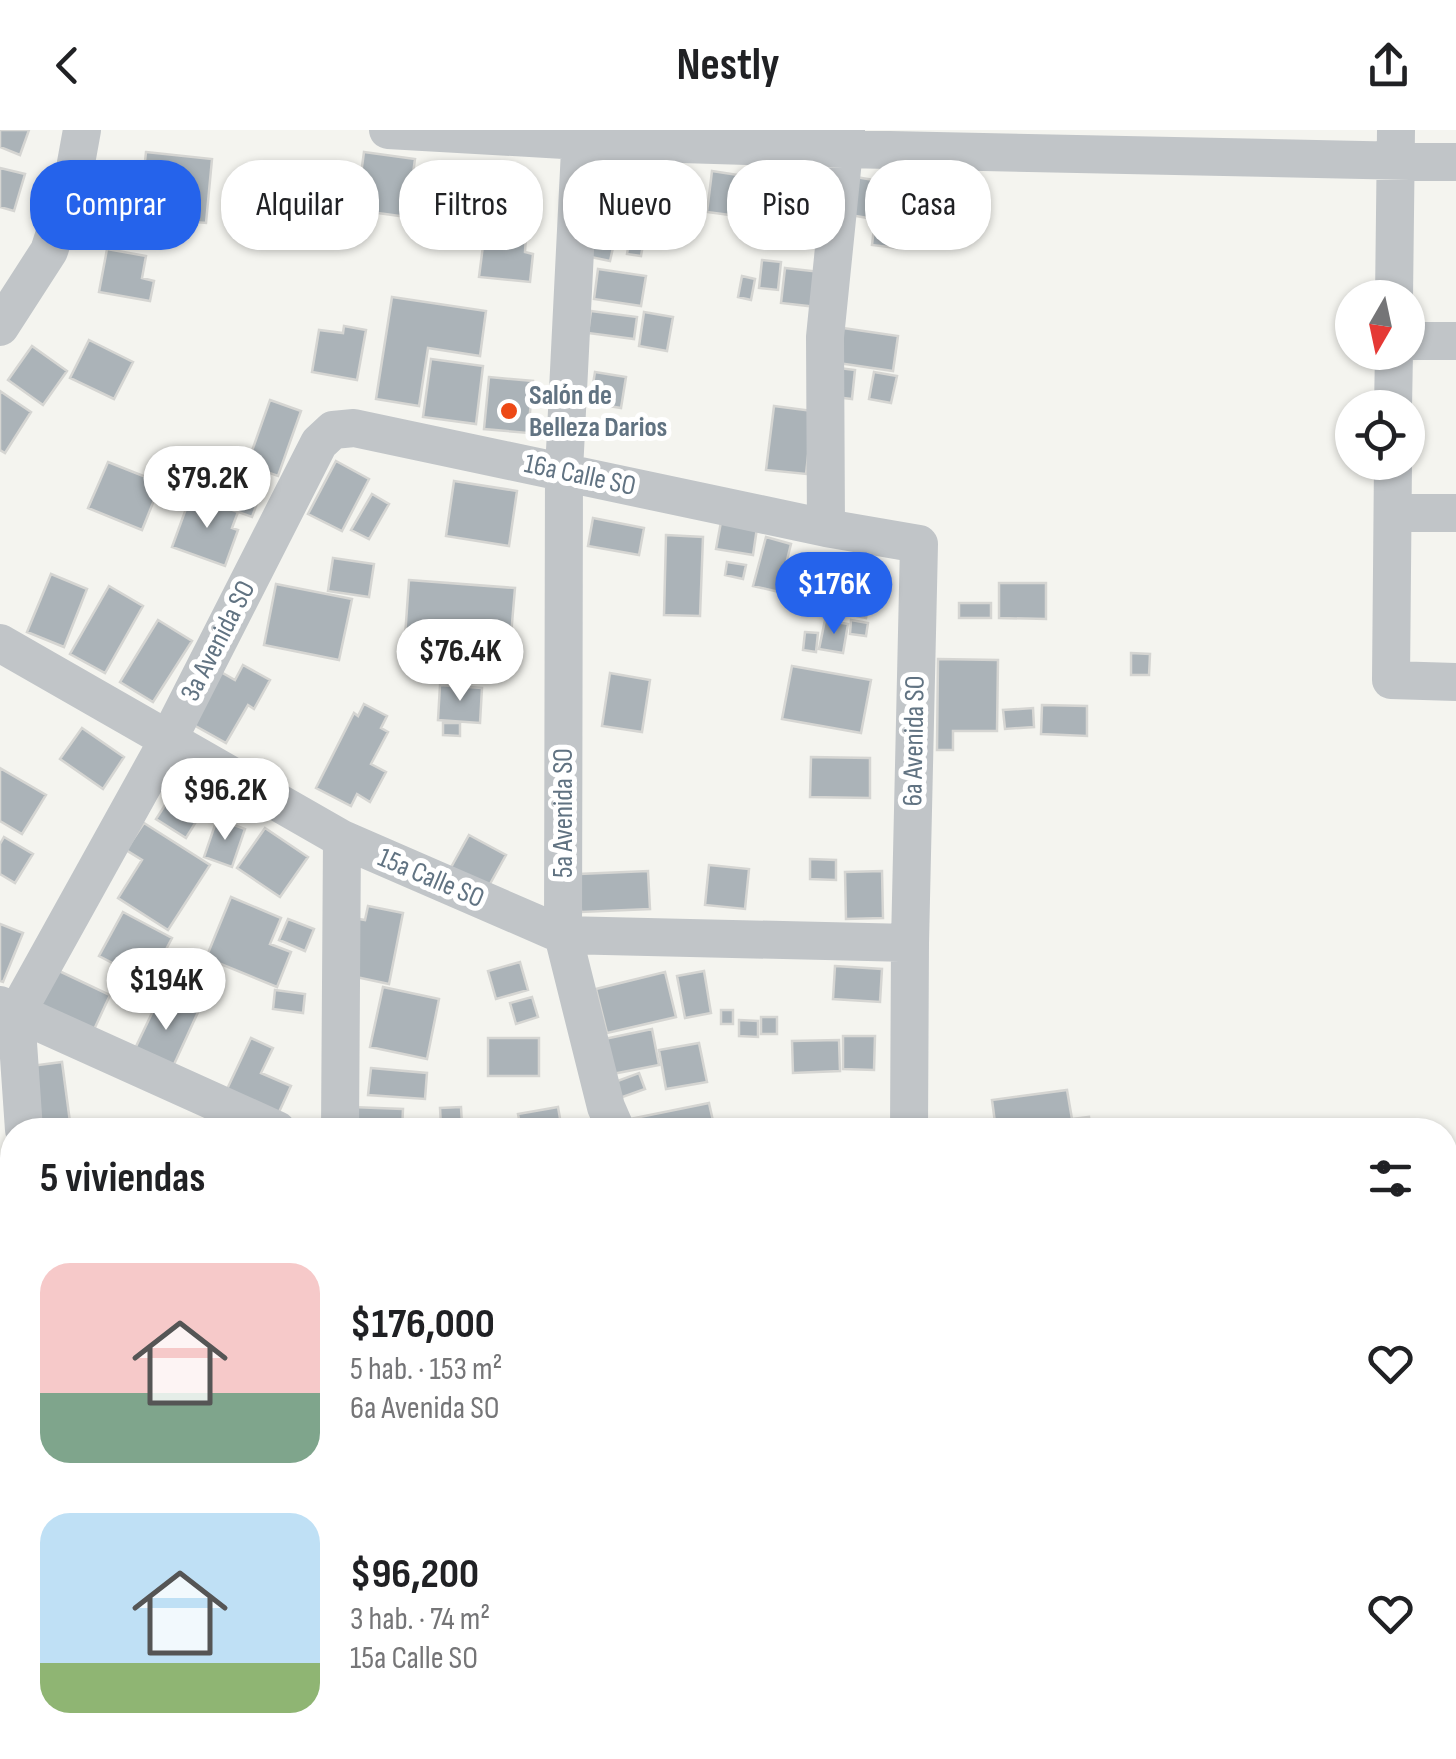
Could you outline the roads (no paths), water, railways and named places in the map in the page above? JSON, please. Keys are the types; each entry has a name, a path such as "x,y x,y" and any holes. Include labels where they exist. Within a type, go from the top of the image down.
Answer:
{"street":[{"path":"0,327 49,251 74,174 82,130"},
{"path":"388,130 1396,146 1456,162"},
{"name":"5a Avenida SO","path":"581,136 564,471 562,935 611,1118"},
{"path":"826,528 824,337 844,140"},
{"path":"1394,280 1396,146"},
{"path":"1425,341 1456,341"},
{"name":"16a Calle SO","path":"332,430 354,428 826,528"},
{"name":"3a Avenida SO","path":"8,1009 168,740 319,444 332,430"},
{"path":"1393,480 1391,680 1456,682"},
{"path":"1393,513 1456,513"},
{"name":"6a Avenida SO","path":"826,528 919,544 908,1118"},
{"name":"15a Calle SO","path":"0,643 342,839 562,935 910,943"},
{"path":"340,1118 342,839"},
{"path":"8,1009 22,1118"},
{"path":"8,1009 250,1118"}],"place":[{"name":"Salón de Belleza Darios","path":"509,411"}]}
